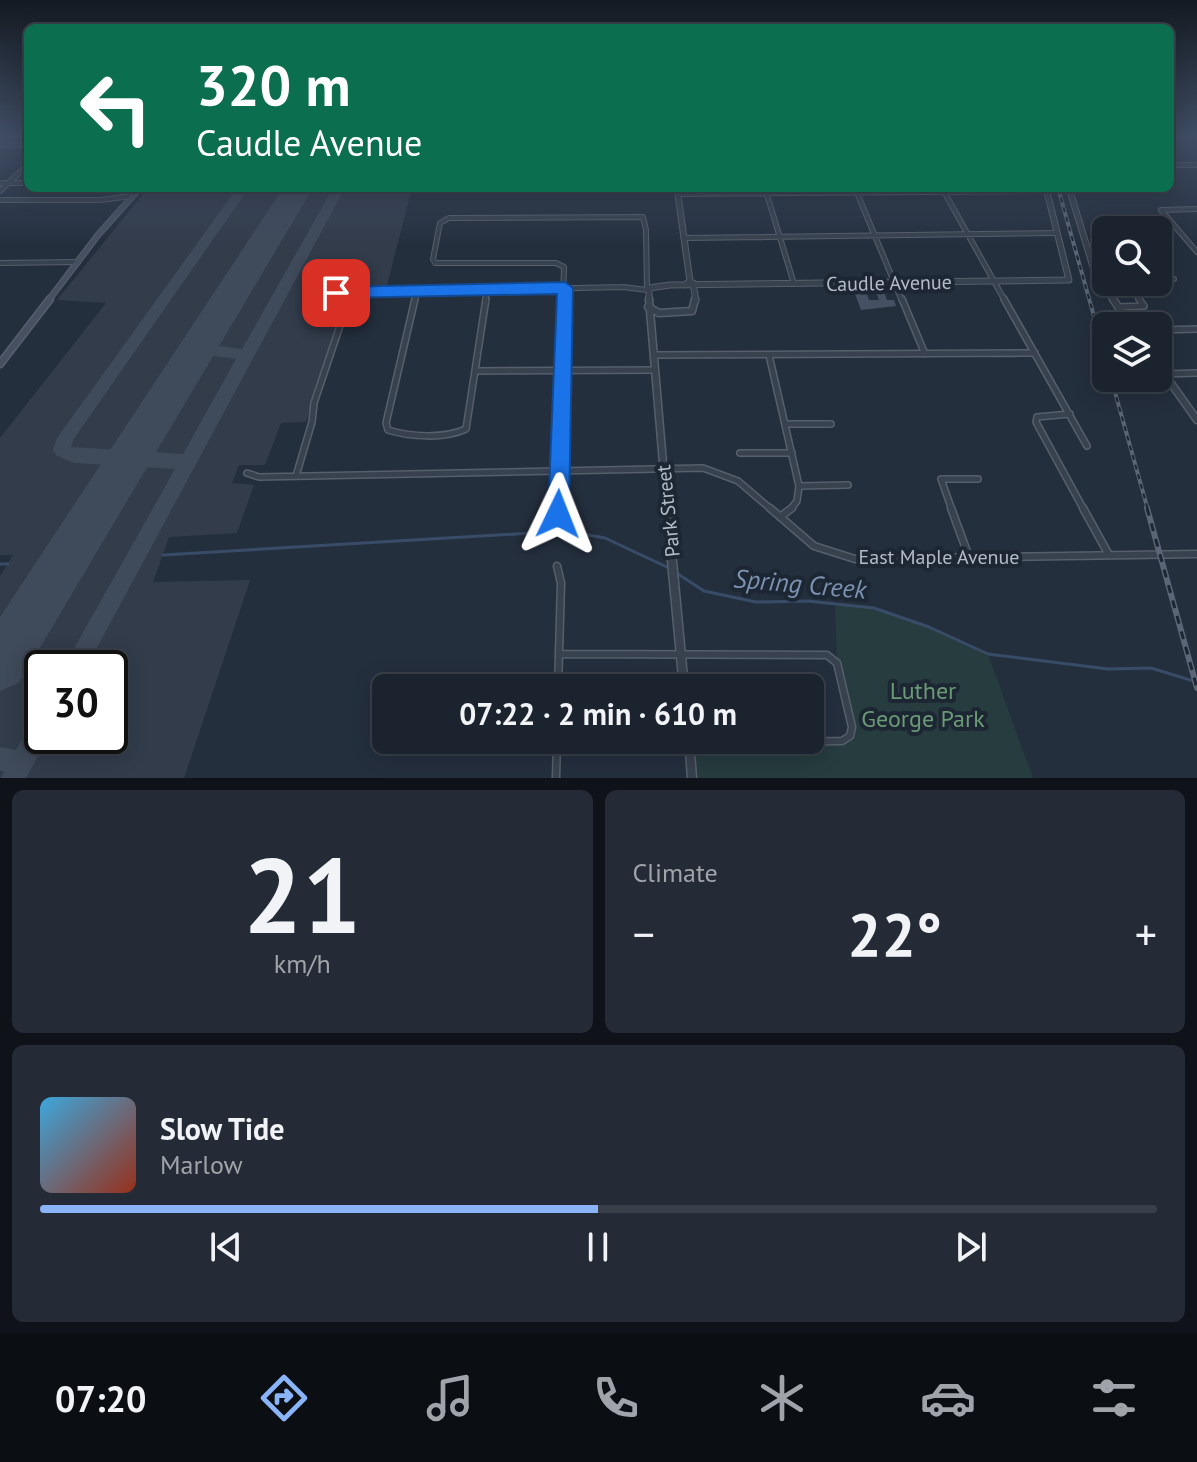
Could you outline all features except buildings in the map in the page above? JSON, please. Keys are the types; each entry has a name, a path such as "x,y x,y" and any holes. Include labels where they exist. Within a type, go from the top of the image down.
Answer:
{"main road":[{"path":"0,364 136,192"}],"street":[{"path":"0,191 21,172"},
{"path":"0,183 24,183"},
{"path":"677,192 689,269 690,281 685,285"},
{"path":"766,192 794,284"},
{"path":"857,192 925,354"},
{"path":"945,192 1087,446"},
{"path":"684,238 1057,233 1047,192"},
{"path":"1070,192 1094,270 1121,312"},
{"path":"0,200 100,200 132,196"},
{"path":"1197,209 1161,210 1197,252"},
{"path":"558,514 565,269 560,263 435,263 433,259 441,221 449,218 643,217 649,253 646,271 648,287"},
{"name":"Caudle Avenue","path":"694,288 1069,280 1057,233"},
{"path":"0,263 78,262"},
{"path":"648,307 659,313 692,311 695,308 694,288 689,269"},
{"path":"336,293 685,285 694,288"},
{"name":"Park Street","path":"648,287 683,674"},
{"path":"417,292 386,423 388,430 398,434 464,431 487,290"},
{"path":"296,476 312,422 314,403 351,293"},
{"path":"1117,307 1144,306 1137,296"},
{"name":"Park Street","path":"652,335 653,319 659,313"},
{"path":"1172,330 1197,329"},
{"path":"654,355 1035,353"},
{"path":"769,355 800,500 780,517"},
{"path":"475,371 655,370"},
{"path":"1172,374 1197,373"},
{"path":"1172,385 1197,420"},
{"path":"1070,414 1039,415 1036,422 1109,556"},
{"path":"785,424 831,424"},
{"path":"740,453 792,453"},
{"name":"East Maple Avenue","path":"247,473 259,477 703,468 721,472 754,489 811,545 855,559 1197,554"},
{"path":"969,557 941,479 978,479"},
{"path":"799,486 848,485"},
{"path":"557,566 561,583 558,674"},
{"path":"559,654 827,655 837,663 852,727 850,736 842,741 824,741"},
{"path":"556,778 557,754"},
{"path":"690,754 692,778"}],"shaded area":[{"path":"145,192 411,192 386,289 347,290 306,422 281,423 265,465 239,465 232,483 254,485 237,533 169,537 153,582 250,580 184,778 0,778 0,576 13,555 0,555 0,438 106,303 57,300"}],"green space":[{"name":"Luther George Park","path":"835,605 874,608 929,627 988,654 1033,778 692,778 690,754 824,754 824,741 842,741 849,737 852,727 837,663"}],"waterway":[{"name":"Spring Creek","path":"163,555 566,531 605,538 669,568"},
{"name":"Spring Creek","path":"0,564 8,564"},
{"name":"Spring Creek","path":"678,574 704,591 756,602 808,601 874,608 929,627 988,654 1108,669 1151,668 1197,682"}],"taxiway":[{"path":"188,462 74,456 62,450 65,438 240,192"},
{"path":"247,355 337,192"},
{"path":"197,349 247,355"},
{"path":"188,462 247,355"},
{"path":"84,650 188,462"},
{"path":"22,762 26,754"},
{"path":"0,759 22,762"},
{"path":"13,778 22,762"}],"runway":[{"path":"0,664 295,192"}],"railway":[{"path":"1059,192 1093,312"},
{"path":"1115,392 1148,510"},
{"path":"1147,508 1197,688"}],"route":[{"path":"336,293 565,288 558,514"}]}
